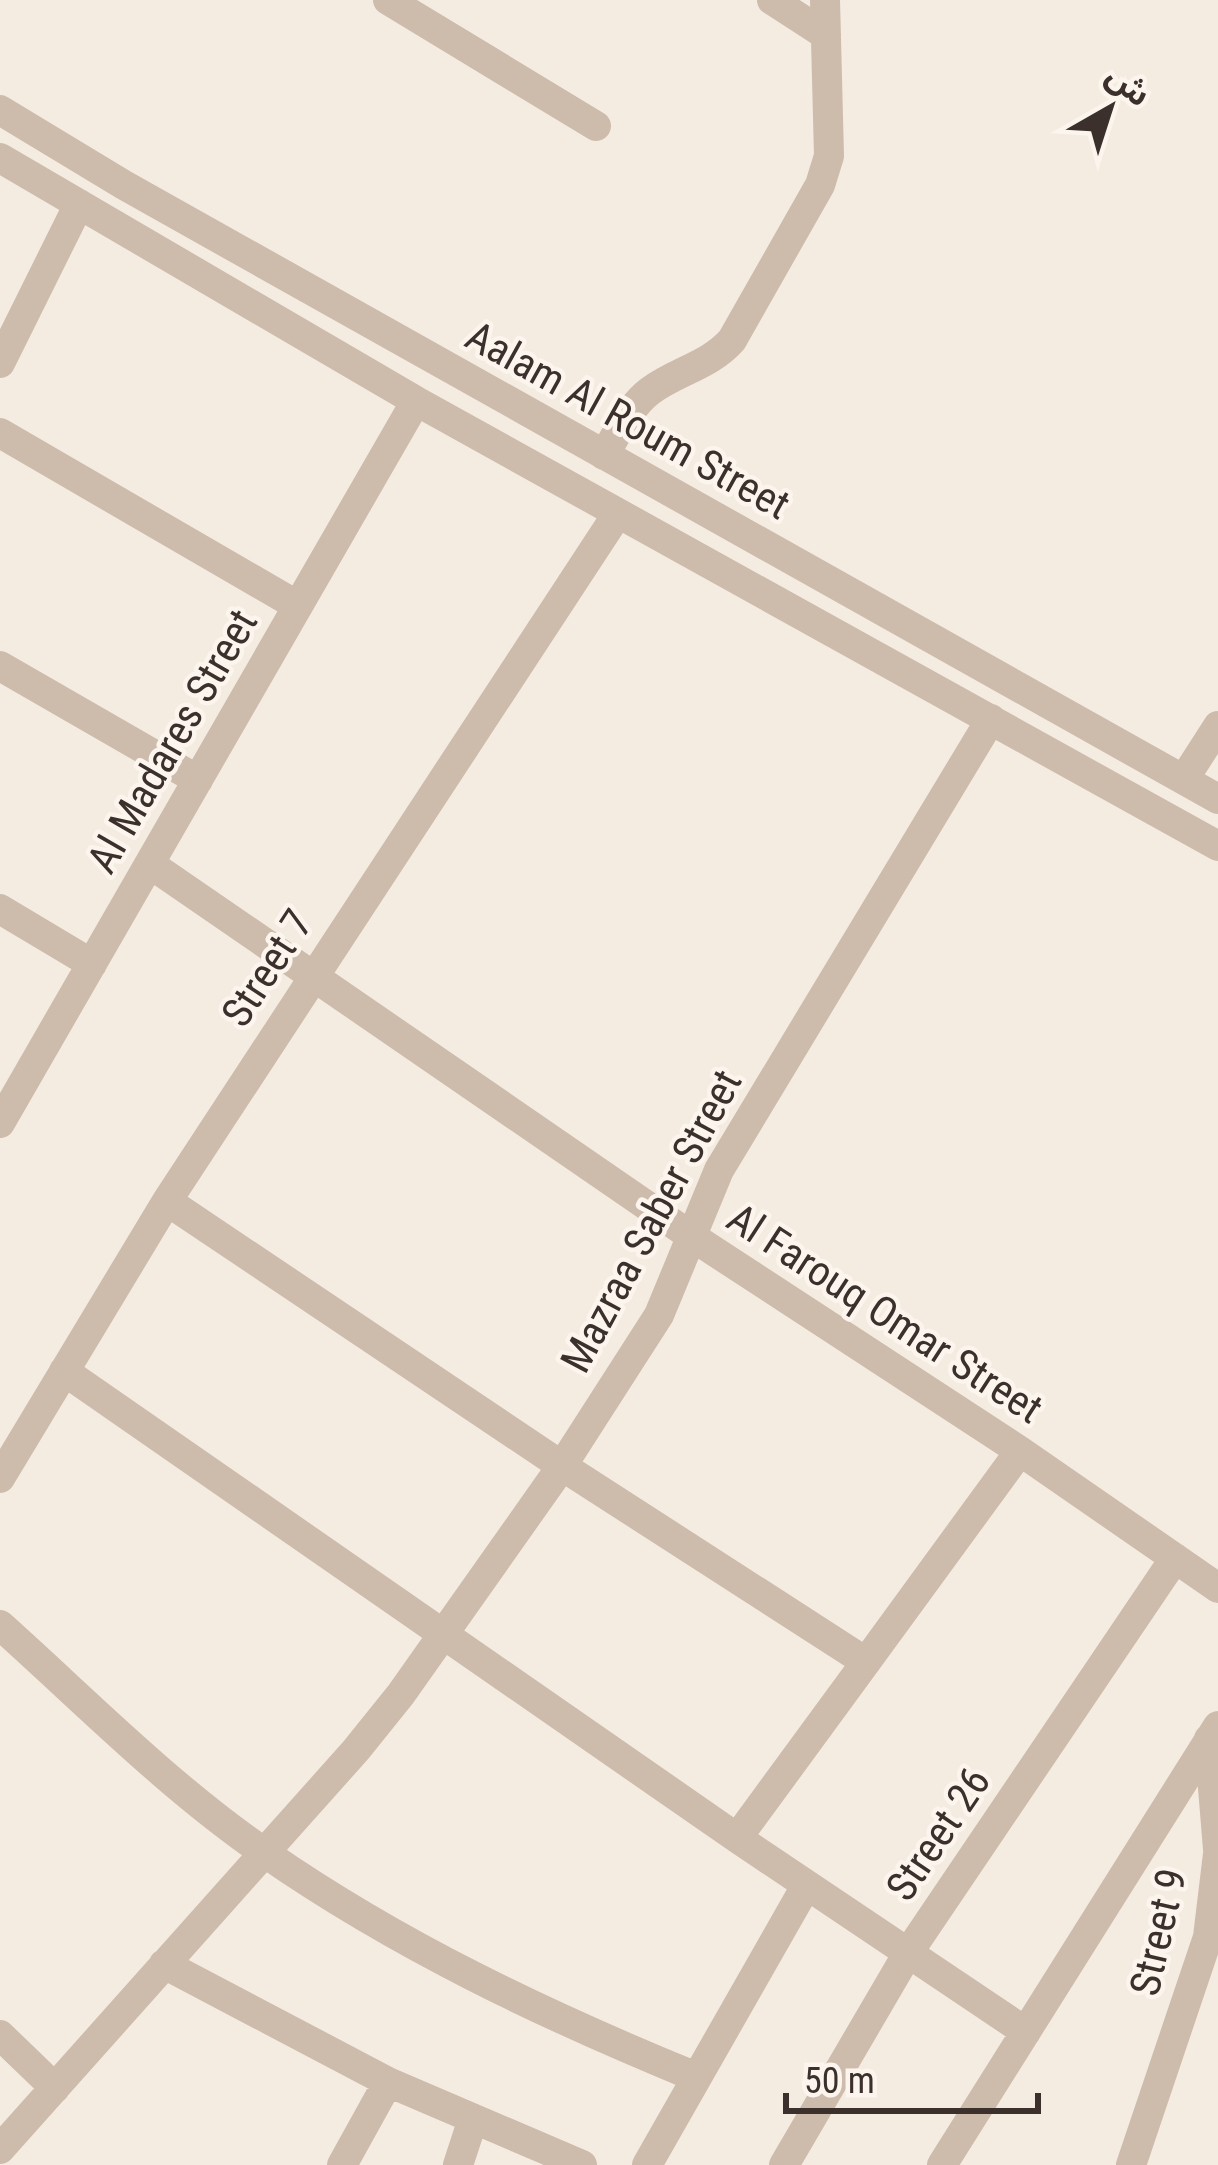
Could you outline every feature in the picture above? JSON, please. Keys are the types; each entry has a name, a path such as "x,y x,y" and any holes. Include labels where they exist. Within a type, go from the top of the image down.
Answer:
{"street":[{"path":"388,0 596,126"},
{"path":"772,0 826,35"},
{"path":"604,455 640,399 719,356 732,340 820,185 829,156 825,0"},
{"name":"Aalam Al Roum Street","path":"0,110 124,185 1218,799"},
{"name":"Aalam Al Roum Street","path":"0,158 416,400 1218,846"},
{"path":"0,363 80,204"},
{"name":"Al Madares Street","path":"0,1123 416,400"},
{"path":"517,456 536,417"},
{"path":"0,433 298,606"},
{"name":"Street 7","path":"0,1478 167,1201 618,513"},
{"path":"0,666 198,780"},
{"name":"Mazraa Saber Street","path":"0,2149 356,1750 562,1466 659,1315 719,1170 992,719"},
{"path":"1184,779 1218,726"},
{"name":"Al Farouq Omar Street","path":"150,864 691,1236 1020,1451 1218,1588"},
{"path":"0,909 92,964"},
{"path":"167,1201 562,1466 866,1662"},
{"path":"64,1371 806,1886 1026,2032"},
{"path":"737,1838 1020,1451"},
{"name":"Street 26","path":"784,2165 908,1952 1174,1558"},
{"path":"0,1625 174,1782 263,1852 447,1964 605,2040 696,2077"},
{"path":"942,2165 1214,1732"},
{"name":"Street 9","path":"1131,2165 1207,1985 1218,1851 1214,1732"},
{"path":"646,2165 806,1886"},
{"path":"164,1964 388,2082 582,2165"},
{"path":"0,2036 55,2088"},
{"path":"342,2165 388,2082"},
{"path":"458,2165 472,2119"}]}
